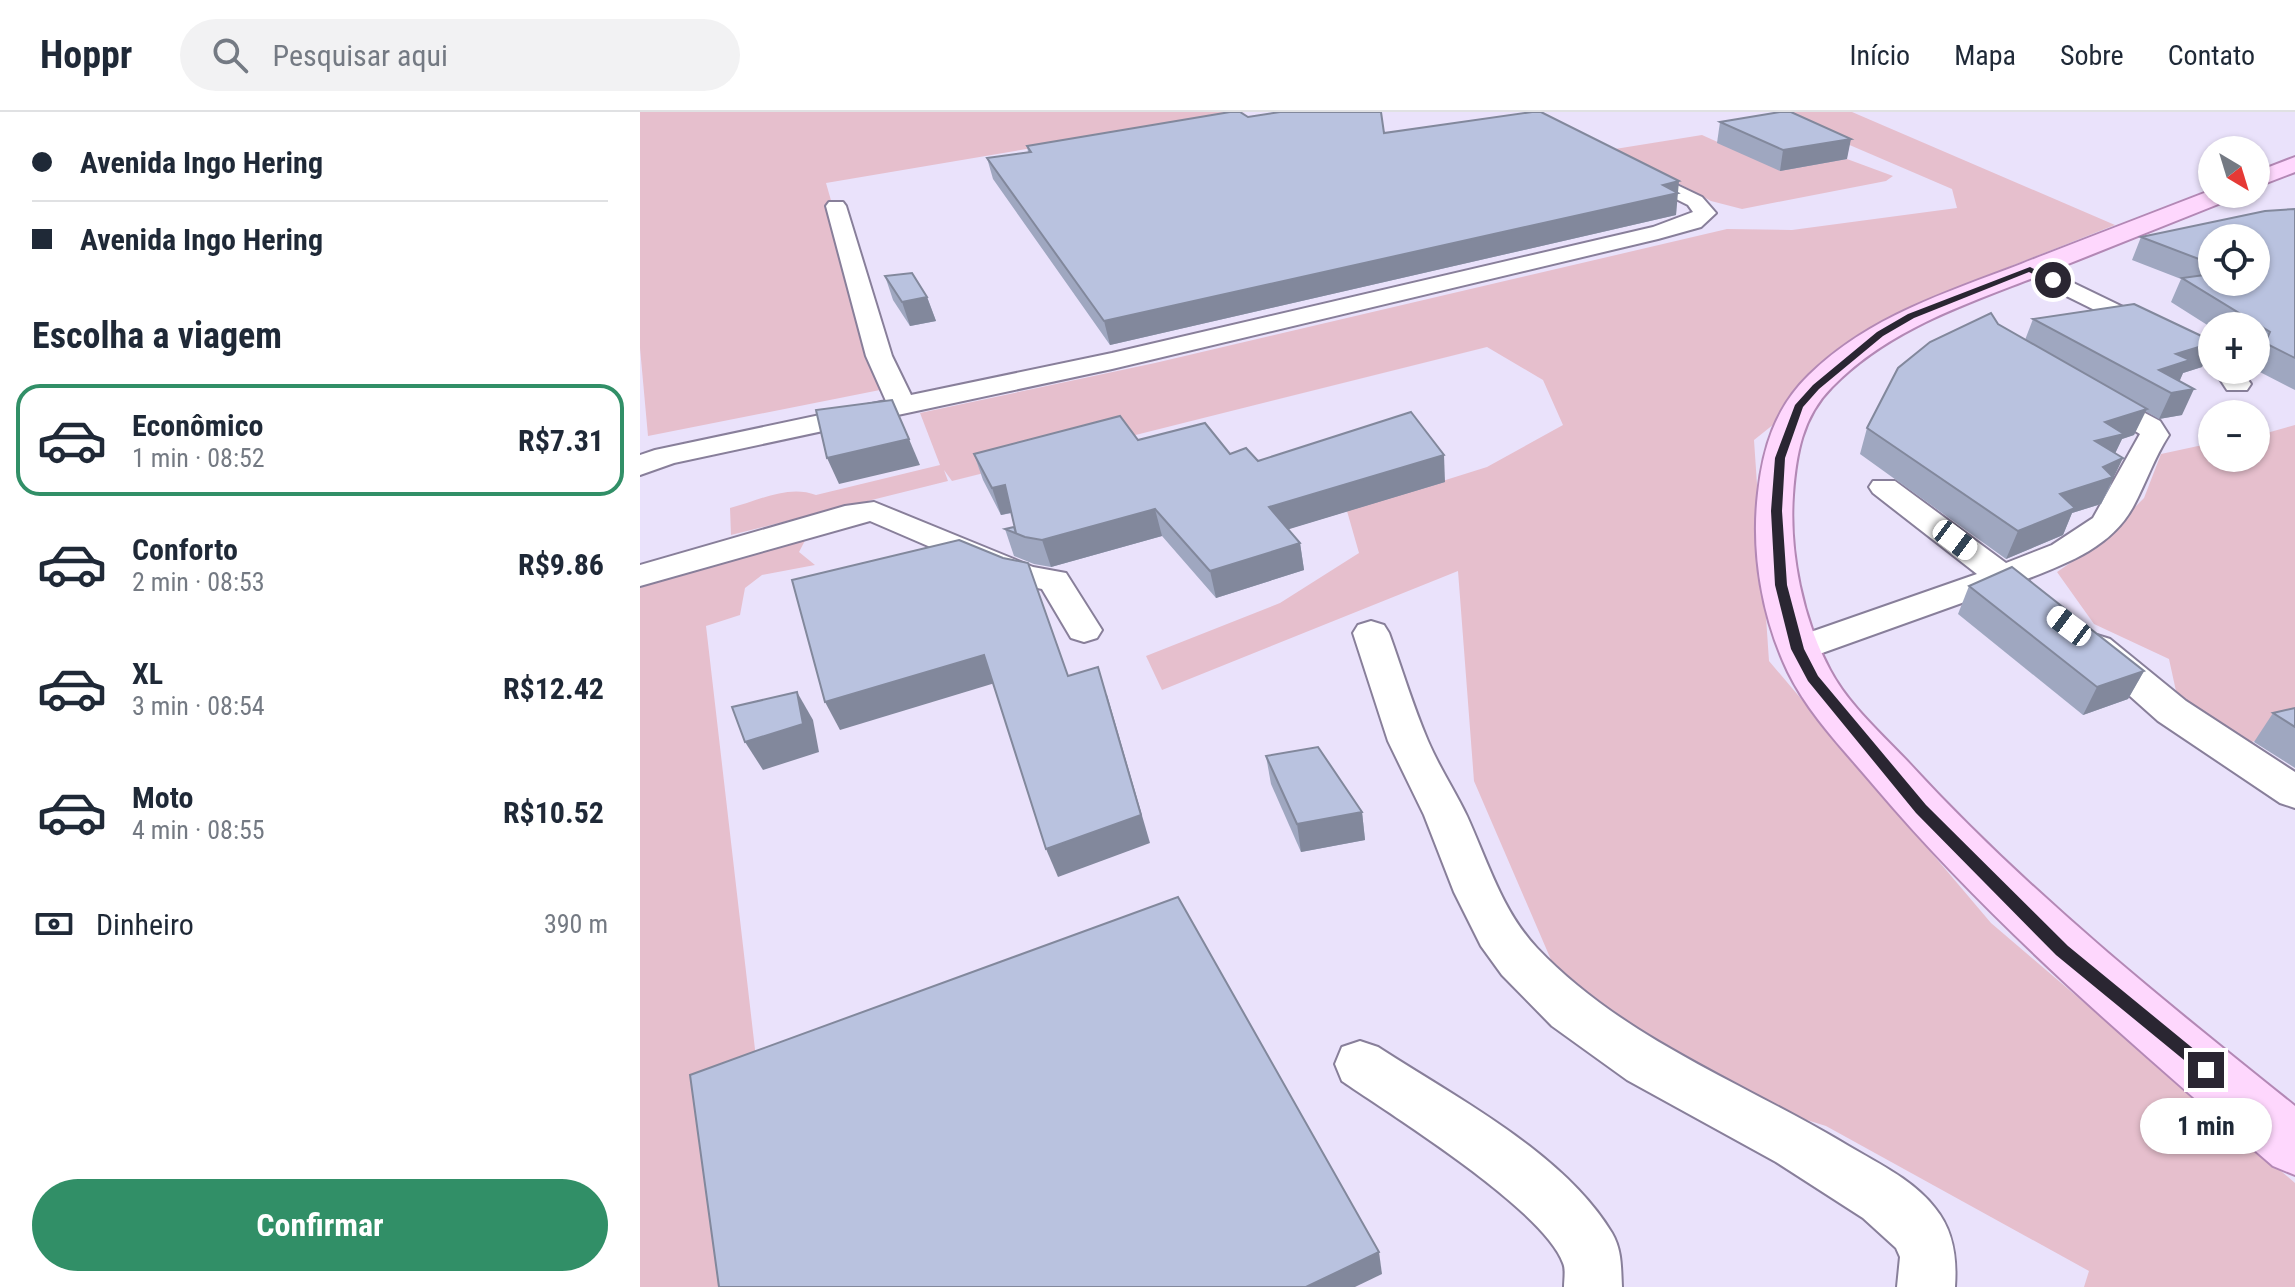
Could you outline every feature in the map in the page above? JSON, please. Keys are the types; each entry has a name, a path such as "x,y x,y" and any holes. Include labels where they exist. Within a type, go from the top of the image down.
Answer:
{"main road":[{"path":"2270,174 2295,164"},
{"path":"2198,204 1893,326 1828,376 1799,407 1780,458 1776,511 1781,585 1798,649 1831,702 1921,809 2023,915 2295,1145"}],"lane":[{"path":"640,466 665,456 1112,361 1658,232 1693,222 1705,213 1695,201 1613,160"},
{"path":"836,206 879,356 902,405"},
{"path":"2030,269 2198,353"},
{"path":"1798,649 2002,576 2084,540 2103,525 2117,510 2140,451 2155,435 2150,427 2069,380"},
{"path":"1884,487 2058,618 2172,711 2295,792"},
{"path":"640,576 874,511 1026,576 1054,580 1084,630"},
{"path":"1371,633 1408,741 1445,815 1476,892 1497,932 1519,961 1569,1011 1645,1063 1795,1144 1883,1198 1916,1228 1929,1255 1926,1287"},
{"path":"1360,1064 1492,1153 1555,1206 1592,1254 1593,1287"}],"shaded area":[{"path":"640,112 1245,112 826,183 885,389 648,436 640,348"},
{"path":"1773,112 1852,112 2115,225 1933,297 1754,440 1769,661 1991,923 2295,1183 2295,1287 2084,1287 2089,1271 1826,1126 1695,1085 1564,990 1474,781 1458,571 1162,690 1146,656 1280,603 1359,553 1347,511 1487,467 1563,425 1543,380 1487,347 952,481 944,470 948,481 731,535 730,508 784,492 816,495 940,465 920,413 1155,363 1727,229 1792,230 1957,208 1952,189"},
{"path":"1702,135 1780,170 1847,159 1893,176 1886,181 1742,209 1711,201 1615,149"},
{"path":"2295,425 2295,730 2237,746 2181,714 2169,659 2094,624 2057,572 2098,544 2144,498 2161,454 2198,446 2198,472 2270,472 2270,432"},
{"path":"809,533 799,552 815,565 762,575 745,588 740,615 706,626 759,1084 736,1287 640,1287 640,588 755,546"}],"building":[{"path":"1240,112 1248,117 1280,112 1381,112 1384,133 1541,112 1679,181 1663,185 1678,193 1104,321 987,158 1031,152 1027,146"},
{"path":"1791,112 1851,139 1783,150 1720,122"},
{"path":"2295,209 2295,358 2270,346 2270,312 2237,312 2211,296 2270,296 2270,224 2203,224 2265,211"},
{"path":"2198,225 2198,259 2141,237"},
{"path":"912,273 927,297 902,302 885,276"},
{"path":"2198,276 2198,288 2182,278"},
{"path":"2134,304 2198,334 2198,347 2176,354 2190,360 2159,370 2194,389 2171,393 2033,319"},
{"path":"1991,313 1998,324 2147,409 2105,422 2124,434 2095,441 2123,458 2103,467 2113,477 2060,494 2075,508 2018,531 1867,428 1898,368 1930,342"},
{"path":"892,400 909,439 827,458 816,410"},
{"path":"1411,412 1444,455 1269,507 1300,543 1210,571 1155,509 1042,540 1025,537 1005,529 1014,527 1016,533 1005,485 992,488 974,454 1120,416 1138,440 1205,423 1230,454 1246,448 1258,461"},
{"path":"959,540 1003,558 1028,563 1068,676 1098,667 1141,815 1046,849 984,655 825,702 792,580"},
{"path":"2012,567 2144,671 2097,687 1969,586"},
{"path":"797,692 803,724 745,742 732,707"},
{"path":"2295,708 2295,727 2273,713"},
{"path":"1318,747 1362,812 1297,824 1266,756"},
{"path":"1178,897 1379,1252 1306,1287 719,1287 690,1075"}],"route":[{"path":"2053,280 2030,269 1911,316 1880,334 1816,387 1799,407 1780,458 1776,511 1781,585 1798,649 1813,678 1921,809 2062,951 2206,1070"}]}
